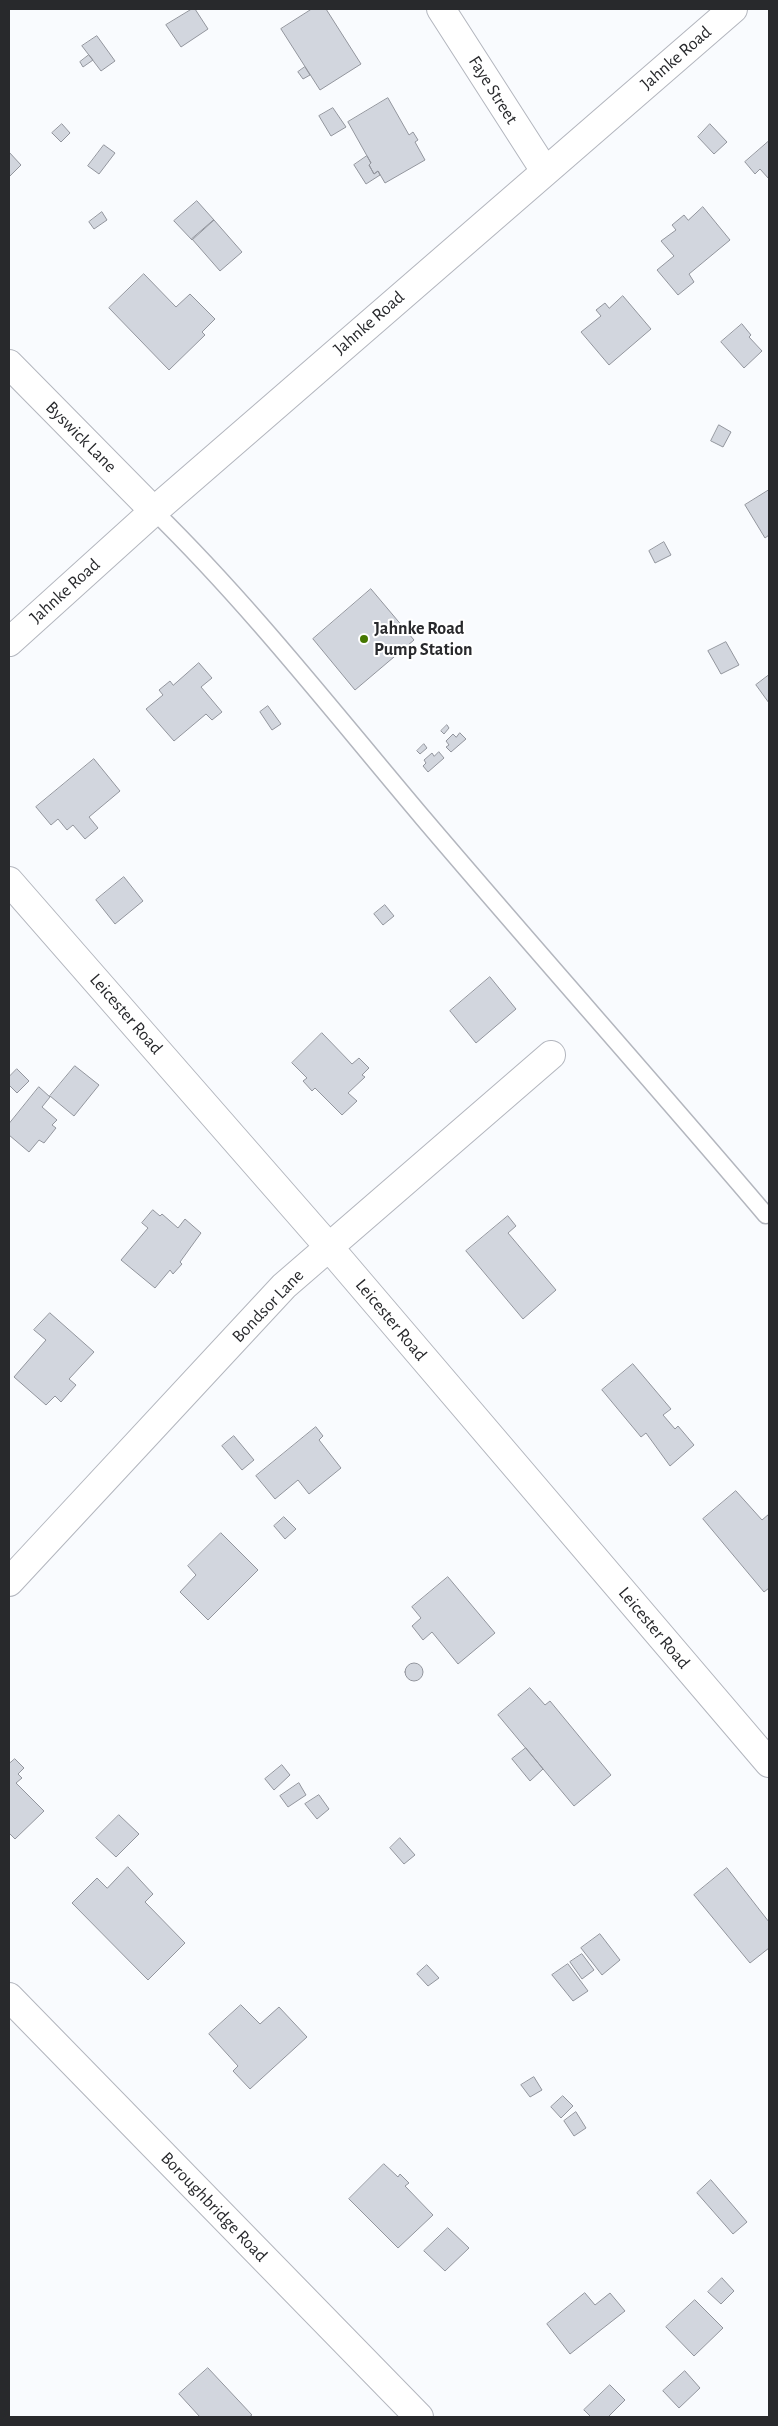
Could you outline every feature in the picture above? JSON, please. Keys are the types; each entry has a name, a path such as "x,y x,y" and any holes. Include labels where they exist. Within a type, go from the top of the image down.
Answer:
{"street":[{"name":"Faye Street","path":"441,9 544,171"},
{"name":"Jahnke Road","path":"9,642 154,511 733,9"},
{"name":"Byswick Lane","path":"9,364 154,511"},
{"name":"Leicester Road","path":"9,881 328,1246 769,1763"},
{"name":"Bondsor Lane","path":"9,1582 284,1286 551,1055"},
{"name":"Boroughbridge Road","path":"9,1997 419,2417"}],"lane":[{"path":"154,511 257,618 423,818 766,1216"}],"building":[{"path":"195,9 208,29 181,47 166,25"},
{"path":"312,9 326,9 361,64 320,90 281,29"},
{"path":"97,36 115,61 101,71 82,46"},
{"path":"89,55 93,60 83,67 80,62"},
{"path":"305,67 310,75 303,79 298,72"},
{"path":"388,98 409,135 413,132 418,140 415,142 425,160 385,183 378,171 374,174 369,165 371,163 348,122"},
{"path":"333,108 346,127 331,136 319,116"},
{"path":"62,124 70,133 61,142 52,133"},
{"path":"710,124 727,142 714,154 698,137"},
{"path":"769,141 769,179 760,169 755,174 745,162"},
{"path":"104,145 115,153 99,174 88,166"},
{"path":"9,152 21,165 9,177"},
{"path":"367,156 374,174 378,171 380,175 366,184 354,165"},
{"path":"197,201 214,220 192,240 174,221"},
{"path":"703,207 730,240 689,274 694,282 678,295 657,270 674,256 661,241 676,230 672,225 684,215 688,220"},
{"path":"102,212 107,220 94,229 89,222"},
{"path":"214,220 242,252 220,271 192,239"},
{"path":"144,274 176,307 190,294 215,319 202,332 205,335 169,370 109,308"},
{"path":"623,296 651,329 609,365 581,332 601,316 596,310 605,303 609,308"},
{"path":"742,324 751,335 749,337 762,351 744,368 721,342"},
{"path":"719,425 731,432 723,447 711,441"},
{"path":"769,490 769,535 765,538 745,505"},
{"path":"664,542 671,555 655,563 649,551"},
{"name":"Jahnke Road Pump Station","path":"371,589 414,640 355,690 313,639"},
{"path":"726,642 739,665 721,674 708,651"},
{"path":"199,663 212,678 201,687 222,712 212,720 206,714 174,741 146,709 163,695 159,690 170,681 173,685"},
{"path":"769,675 769,703 756,685"},
{"path":"268,706 281,724 272,730 260,712"},
{"path":"447,725 449,728 444,734 441,731"},
{"path":"460,733 466,739 451,752 446,747 449,745 446,741 453,734 456,737"},
{"path":"424,744 427,748 420,754 417,751"},
{"path":"439,752 444,758 428,772 423,766 426,763 424,760 432,753 434,756"},
{"path":"94,759 120,791 89,817 98,828 85,839 73,825 67,830 58,819 51,825 36,807"},
{"path":"124,877 143,901 115,924 96,900"},
{"path":"385,905 394,916 383,925 374,914"},
{"path":"490,977 516,1009 476,1043 450,1011"},
{"path":"322,1033 352,1064 359,1058 369,1068 362,1075 365,1077 348,1093 357,1101 342,1115 315,1088 312,1091 303,1081 307,1078 292,1063"},
{"path":"75,1066 99,1085 74,1116 50,1096"},
{"path":"17,1069 29,1081 17,1093 9,1085 9,1077"},
{"path":"39,1087 50,1097 42,1107 57,1120 52,1125 56,1128 44,1143 39,1140 29,1152 9,1135 9,1124"},
{"path":"153,1210 160,1216 162,1214 178,1228 185,1219 201,1233 180,1262 182,1264 173,1274 170,1270 155,1288 121,1260 148,1228 142,1223"},
{"path":"508,1216 516,1226 508,1233 556,1290 523,1319 466,1251"},
{"path":"50,1313 94,1352 69,1379 76,1385 61,1402 55,1396 46,1405 14,1377 46,1340 34,1330"},
{"path":"633,1364 671,1409 663,1415 675,1429 678,1426 694,1445 670,1466 646,1433 641,1437 602,1390"},
{"path":"316,1427 323,1436 319,1440 341,1468 309,1494 298,1480 275,1499 256,1476"},
{"path":"234,1436 254,1460 242,1470 222,1446"},
{"path":"736,1491 762,1520 769,1514 769,1588 764,1592 703,1519"},
{"path":"284,1517 296,1529 285,1539 274,1526"},
{"path":"221,1533 258,1570 208,1620 180,1592 196,1575 188,1566"},
{"path":"448,1577 495,1633 458,1664 432,1632 423,1640 412,1626 421,1618 412,1607"},
{"path":"414,1663 420,1666 423,1672 420,1678 414,1681 408,1678 405,1672 408,1666"},
{"path":"530,1688 545,1705 550,1701 611,1775 574,1806 498,1715"},
{"path":"526,1748 543,1769 530,1781 512,1759"},
{"path":"15,1759 24,1768 18,1774 22,1778 16,1783 44,1811 15,1839 9,1833 9,1764"},
{"path":"282,1765 290,1775 274,1790 265,1779"},
{"path":"299,1783 306,1795 288,1807 280,1796"},
{"path":"319,1795 329,1809 317,1819 305,1804"},
{"path":"119,1815 139,1834 116,1857 96,1838"},
{"path":"400,1838 415,1855 404,1864 390,1848"},
{"path":"128,1867 153,1894 145,1902 185,1943 148,1980 72,1903 97,1878 107,1888"},
{"path":"727,1868 769,1922 769,1948 750,1963 694,1895"},
{"path":"600,1934 620,1960 602,1975 581,1948"},
{"path":"582,1954 594,1970 582,1979 570,1962"},
{"path":"568,1964 588,1991 573,2001 552,1975"},
{"path":"427,1965 439,1978 428,1986 417,1974"},
{"path":"241,2005 260,2024 279,2007 307,2037 250,2089 233,2071 238,2066 209,2034"},
{"path":"534,2077 542,2090 530,2097 521,2085"},
{"path":"563,2096 573,2106 561,2118 551,2107"},
{"path":"576,2112 586,2128 574,2136 564,2121"},
{"path":"384,2164 398,2177 400,2174 409,2183 405,2186 433,2215 398,2248 349,2199"},
{"path":"711,2180 747,2222 733,2234 697,2193"},
{"path":"448,2228 469,2248 445,2271 424,2251"},
{"path":"722,2278 734,2291 721,2304 708,2292"},
{"path":"585,2293 595,2305 610,2293 625,2311 570,2354 547,2324"},
{"path":"695,2300 723,2328 694,2356 666,2327"},
{"path":"208,2368 252,2415 249,2417 200,2417 179,2394"},
{"path":"685,2371 700,2388 679,2408 663,2391"},
{"path":"610,2385 625,2400 608,2417 591,2417 584,2410"}],"place":[{"name":"Jahnke Road Pump Station","path":"364,639"}]}
